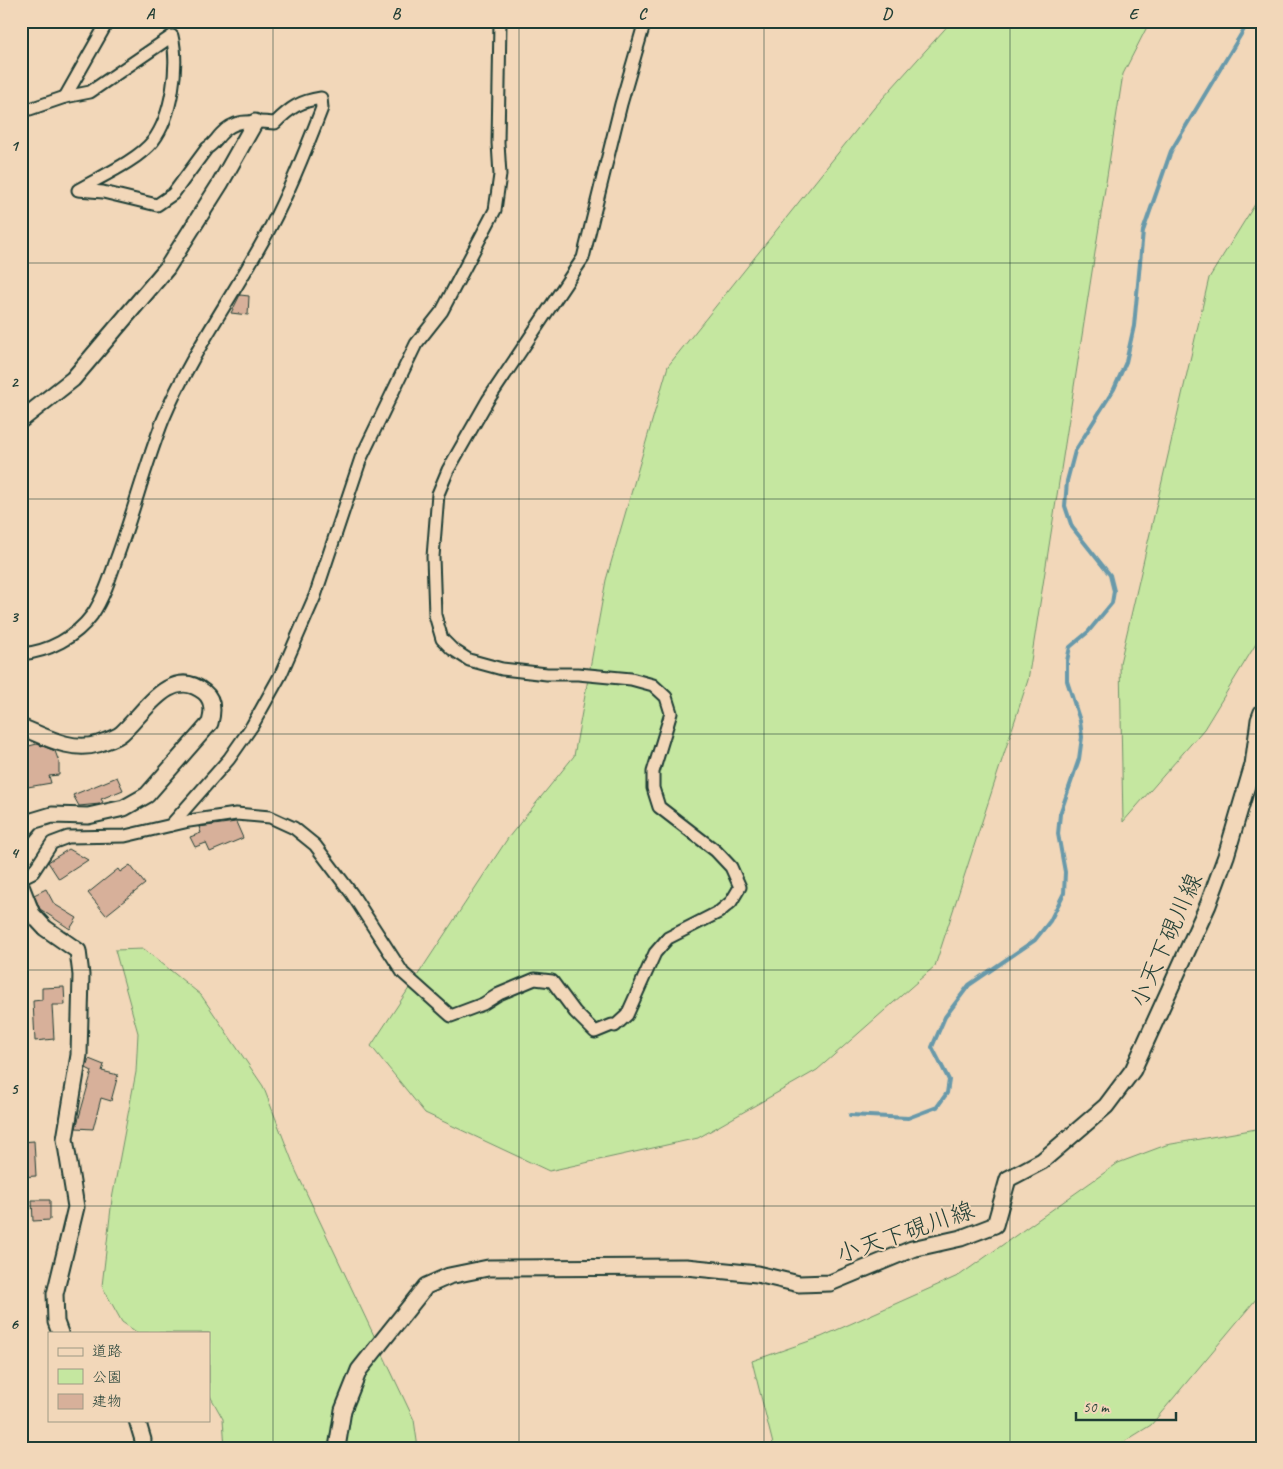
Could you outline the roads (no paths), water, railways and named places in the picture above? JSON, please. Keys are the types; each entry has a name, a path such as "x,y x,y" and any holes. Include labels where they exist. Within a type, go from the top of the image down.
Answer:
{"main road":[{"path":"21,420 74,379 166,268 220,184 255,122"},
{"path":"21,727 74,747 97,744 121,734 160,693 178,684 194,684 207,694 214,709 210,723 147,795 124,808 88,816 52,815 32,821 21,834"},
{"name":"小天下硯川線","path":"337,1448 343,1410 359,1370 426,1286 449,1276 488,1268 686,1267 756,1274 799,1284 830,1283 912,1250 961,1238 995,1225 1008,1179 1042,1161 1106,1106 1132,1070 1208,906 1226,856 1254,765 1259,720 1262,712"},
{"path":"21,886 32,914 45,928 78,951 82,975 79,1055 65,1139 76,1207 55,1294 56,1322 60,1332"},
{"path":"138,1422 143,1440 142,1448"}],"street":[{"path":"65,97 108,21"},
{"path":"171,825 229,759 252,726 281,674 315,596 361,458 416,344 442,311 495,210 500,175 498,143 500,21"},
{"path":"21,878 33,872 52,843 68,837 125,836 171,825 236,814 270,817 294,828 315,845 352,894 403,974 451,1016 536,978 552,981 575,1012 595,1032 612,1025 615,1026 627,1015 655,953 668,938 719,912 731,902 740,886 731,867 716,851 659,807 653,788 653,772 671,713 666,697 654,686 631,679 578,674 547,674 502,669 469,660 452,649 442,639 435,615 434,557 438,494 448,470 488,400 583,258 621,104 645,21"},
{"path":"21,109 30,109 65,97 90,92 172,36 176,52 167,112 153,141 131,158 78,190 103,192 157,205 173,194 207,148 214,144 230,126 241,120 275,123 289,108 304,100 321,98 322,108 272,225 181,382 163,421 108,583 92,615 81,627 59,643 37,653 21,654"}],"waterway":[{"path":"850,1115 908,1118 937,1107 947,1093 949,1080 932,1047 945,1017 969,985 1035,940 1050,921 1064,893 1065,872 1058,834 1060,814 1079,759 1082,737 1080,721 1067,681 1067,661 1070,647 1088,632 1112,603 1114,591 1110,575 1072,527 1065,506 1067,481 1075,451 1114,389 1126,362 1134,326 1143,231 1171,151 1249,21"}]}
